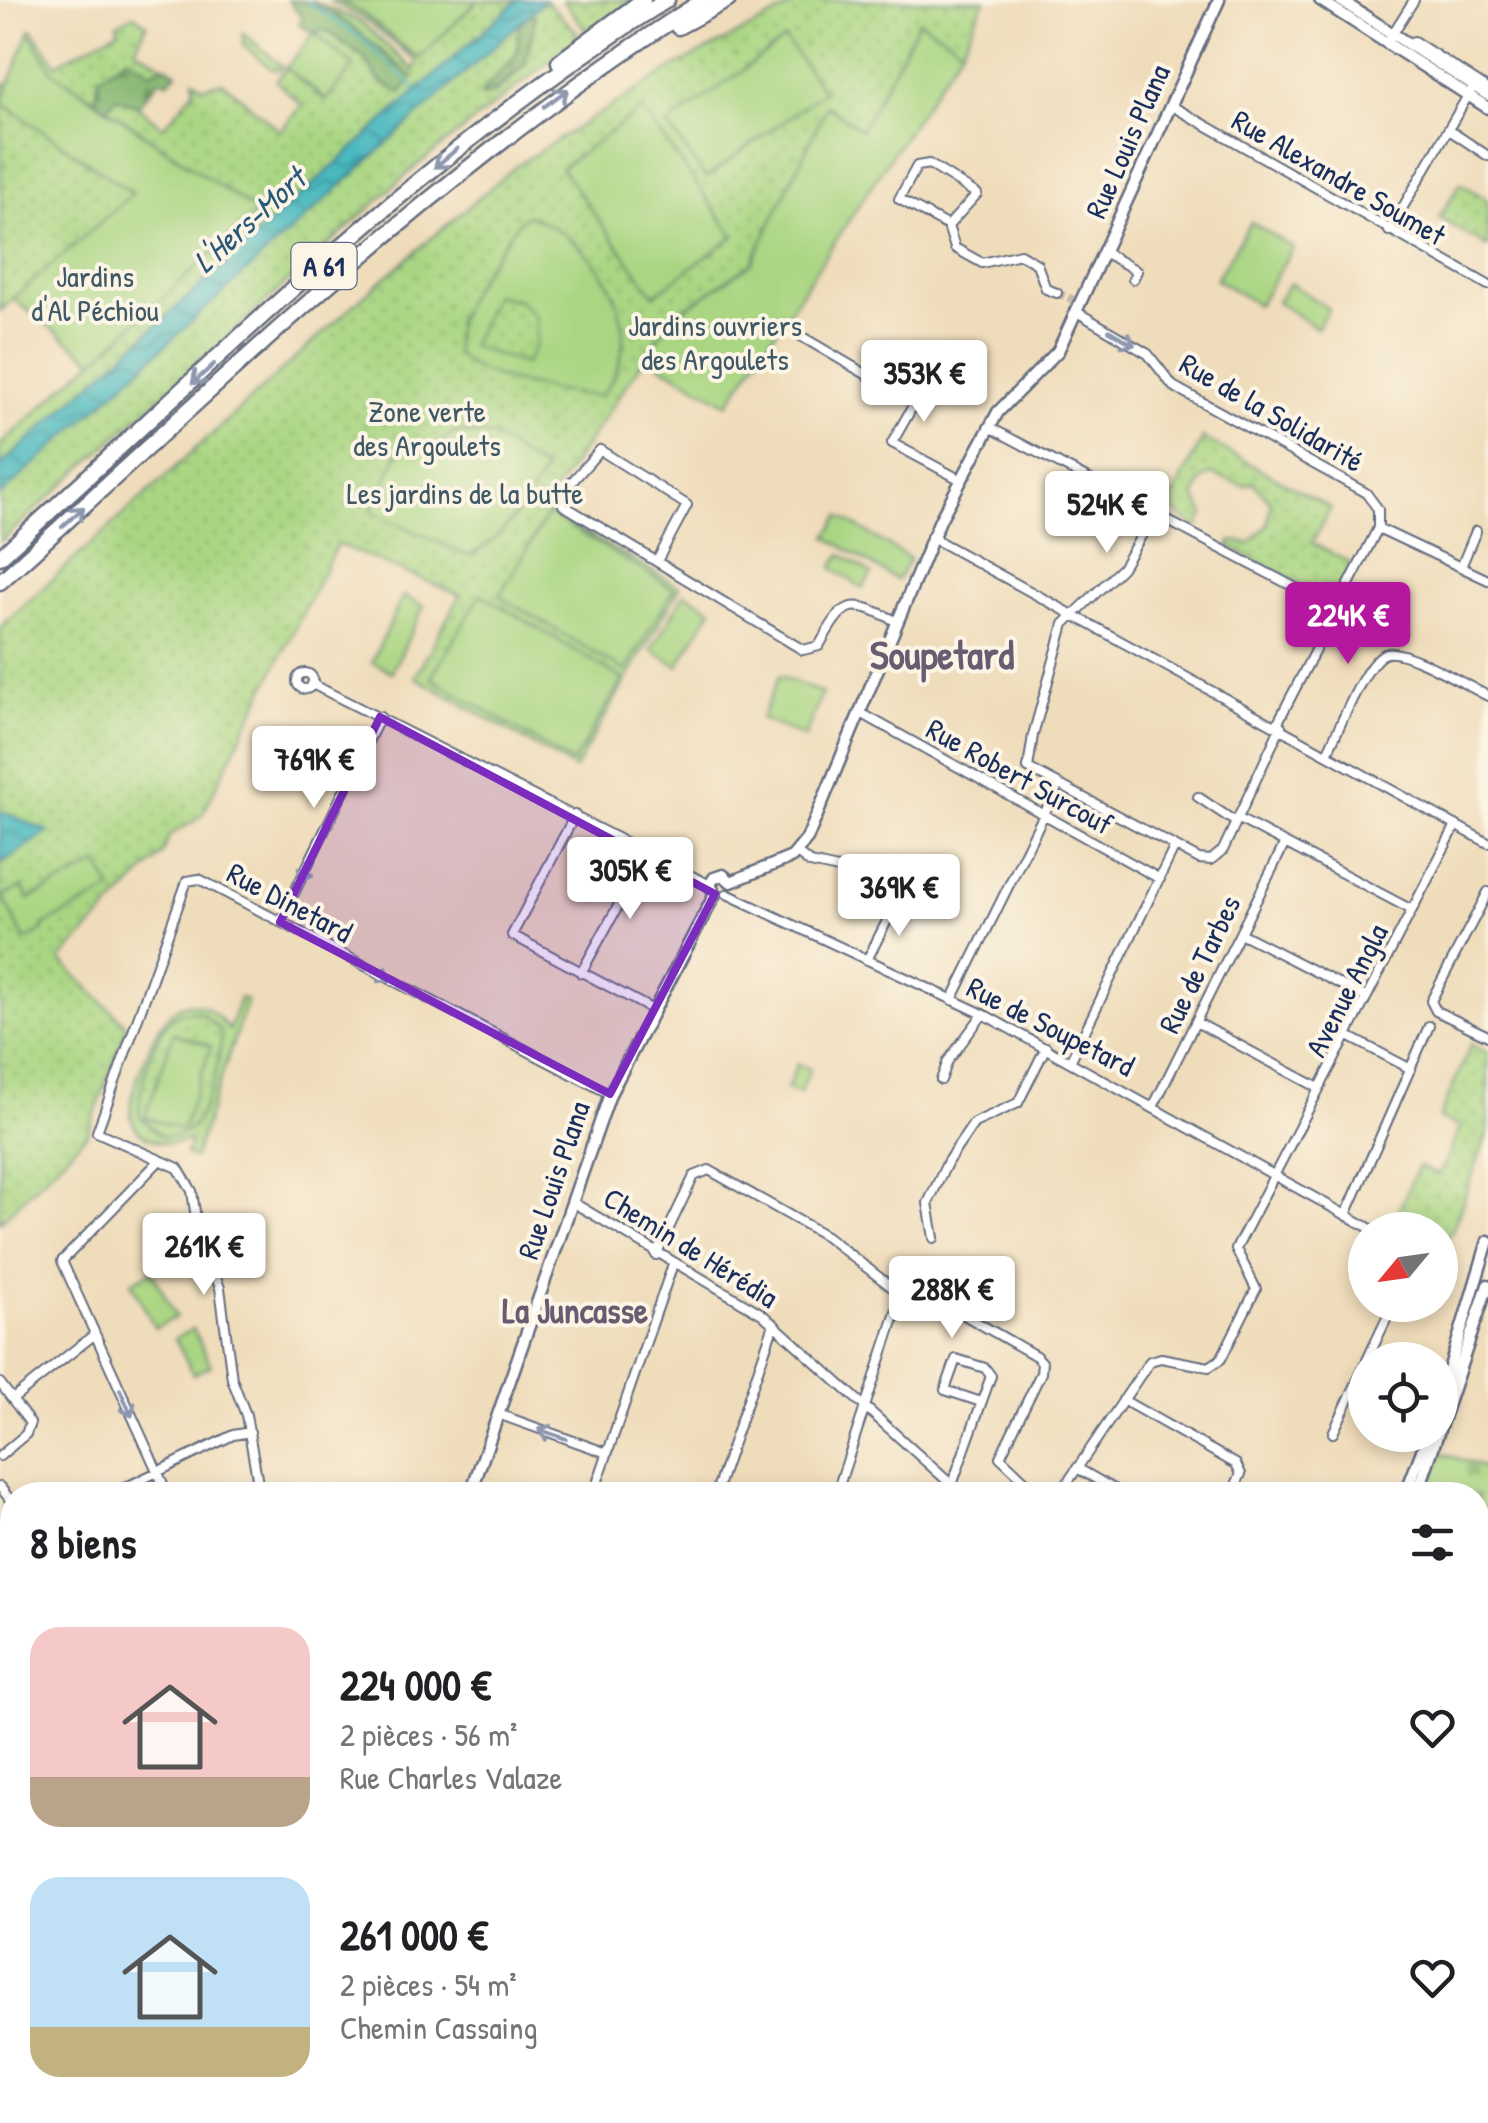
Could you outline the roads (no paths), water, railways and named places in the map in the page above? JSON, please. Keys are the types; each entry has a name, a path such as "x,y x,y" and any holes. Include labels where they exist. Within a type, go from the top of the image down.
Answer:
{"highway":[{"path":"489,124 575,49 643,0"},
{"name":"A 61","path":"0,557 489,124 667,0"},
{"name":"A 61","path":"0,582 470,164 563,92 704,0"},
{"path":"658,29 671,30 728,0"}],"street":[{"name":"Rue Louis Plana","path":"797,852 807,839 931,537 989,426 1007,402 1058,351 1219,0"},
{"path":"1320,0 1471,90 1488,92"},
{"path":"1340,0 1390,39 1407,44 1471,90 1488,108"},
{"path":"1390,39 1414,0"},
{"path":"1407,44 1414,41 1488,92"},
{"path":"1390,231 1471,90"},
{"name":"Rue Alexandre Soumet","path":"1170,105 1488,284"},
{"path":"1449,130 1488,156"},
{"path":"948,226 977,194 929,164 917,166 899,199 948,226 955,248 982,263 1020,254 1037,264 1043,284 1058,293"},
{"path":"1104,252 1137,271 1133,280"},
{"name":"Rue de la Solidarité","path":"1078,305 1148,354 1173,386 1366,493 1378,508 1378,528"},
{"path":"799,335 914,403"},
{"path":"936,367 892,443 960,480"},
{"path":"989,426 1336,609"},
{"path":"656,562 687,505 600,450 563,492 563,505 656,562 803,650 819,646 836,615 851,606 862,604 896,622"},
{"path":"1154,513 1122,568 1063,628 1027,758 1032,772 1199,859 1211,860 1222,850 1279,725 1378,528 1488,580"},
{"path":"1461,567 1476,531"},
{"path":"931,537 1488,843"},
{"path":"1327,753 1372,662 1386,653 1409,658 1488,696"},
{"name":"Rue de Soupetard","path":"312,684 718,891 983,1014 1154,1105 1346,1216"},
{"name":"Rue Robert Surcouf","path":"859,712 1160,879"},
{"path":"280,922 380,717"},
{"path":"952,1000 1058,786"},
{"path":"1198,797 1234,821 1238,818"},
{"path":"575,815 512,935 653,1010"},
{"path":"1238,818 1412,910"},
{"name":"Avenue Angla","path":"1123,1400 1153,1360 1205,1367 1221,1359 1256,1289 1236,1249 1456,825"},
{"name":"Rue de Tarbes","path":"1154,1105 1284,843"},
{"path":"1071,1060 1175,846"},
{"path":"718,891 720,875 731,882 797,852 810,863 838,869 912,907"},
{"path":"581,973 646,854"},
{"name":"Rue Dinetard","path":"160,1160 97,1132 187,881 199,880 610,1094"},
{"name":"Rue Louis Plana","path":"474,1482 610,1094 718,891 731,882"},
{"path":"1488,892 1431,1001 1436,1011 1488,1036"},
{"path":"868,960 897,901"},
{"path":"1479,909 1488,914"},
{"path":"1240,932 1365,997"},
{"path":"941,1080 948,1061 983,1014"},
{"path":"1196,1022 1318,1087"},
{"path":"1346,1216 1429,1026"},
{"path":"1346,1035 1411,1069"},
{"path":"934,1238 928,1203 948,1160 974,1123 1018,1103 1046,1047"},
{"path":"162,1482 62,1261 160,1160 178,1168 192,1191 196,1226 220,1288 232,1379 250,1432 258,1482"},
{"path":"656,1254 694,1176 709,1170 826,1236 903,1291 922,1290 1040,1358 1041,1373 1000,1457 1026,1482"},
{"name":"Chemin de Hérédia","path":"572,1202 774,1324 949,1482"},
{"path":"1458,1342 1488,1241"},
{"path":"597,1482 674,1264"},
{"path":"1422,1482 1488,1285"},
{"path":"840,1482 903,1291"},
{"path":"719,1482 774,1324"},
{"path":"14,1398 95,1334"},
{"path":"953,1482 981,1402 990,1372 956,1359 945,1390 981,1402"},
{"path":"0,1384 29,1418 30,1429 0,1456"},
{"path":"1068,1482 1123,1400 1236,1464 1239,1482"},
{"path":"1333,1433 1348,1401"},
{"path":"498,1414 607,1453"},
{"path":"137,1482 233,1435 250,1432"},
{"path":"1410,1482 1421,1452"},
{"path":"1077,1468 1101,1482"}],"water":[{"path":"518,0 545,0 0,496 0,466"},
{"path":"3,812 49,832 0,864 0,815"}],"waterway":[{"path":"305,0 361,38 416,89"}],"tunnel":[{"path":"1057,293 1074,300"}],"district":[{"name":"Soupetard","path":"942,654"},
{"name":"La Juncasse","path":"575,1310"}],"water label":[{"name":"L'Hers-Mort","path":"249,220"}],"park label":[{"name":"Jardins d'Al Péchiou","path":"95,293"},
{"name":"Jardins ouvriers des Argoulets","path":"715,342"},
{"name":"Zone verte des Argoulets","path":"427,428"},
{"name":"Les jardins de la butte","path":"465,493"}]}
